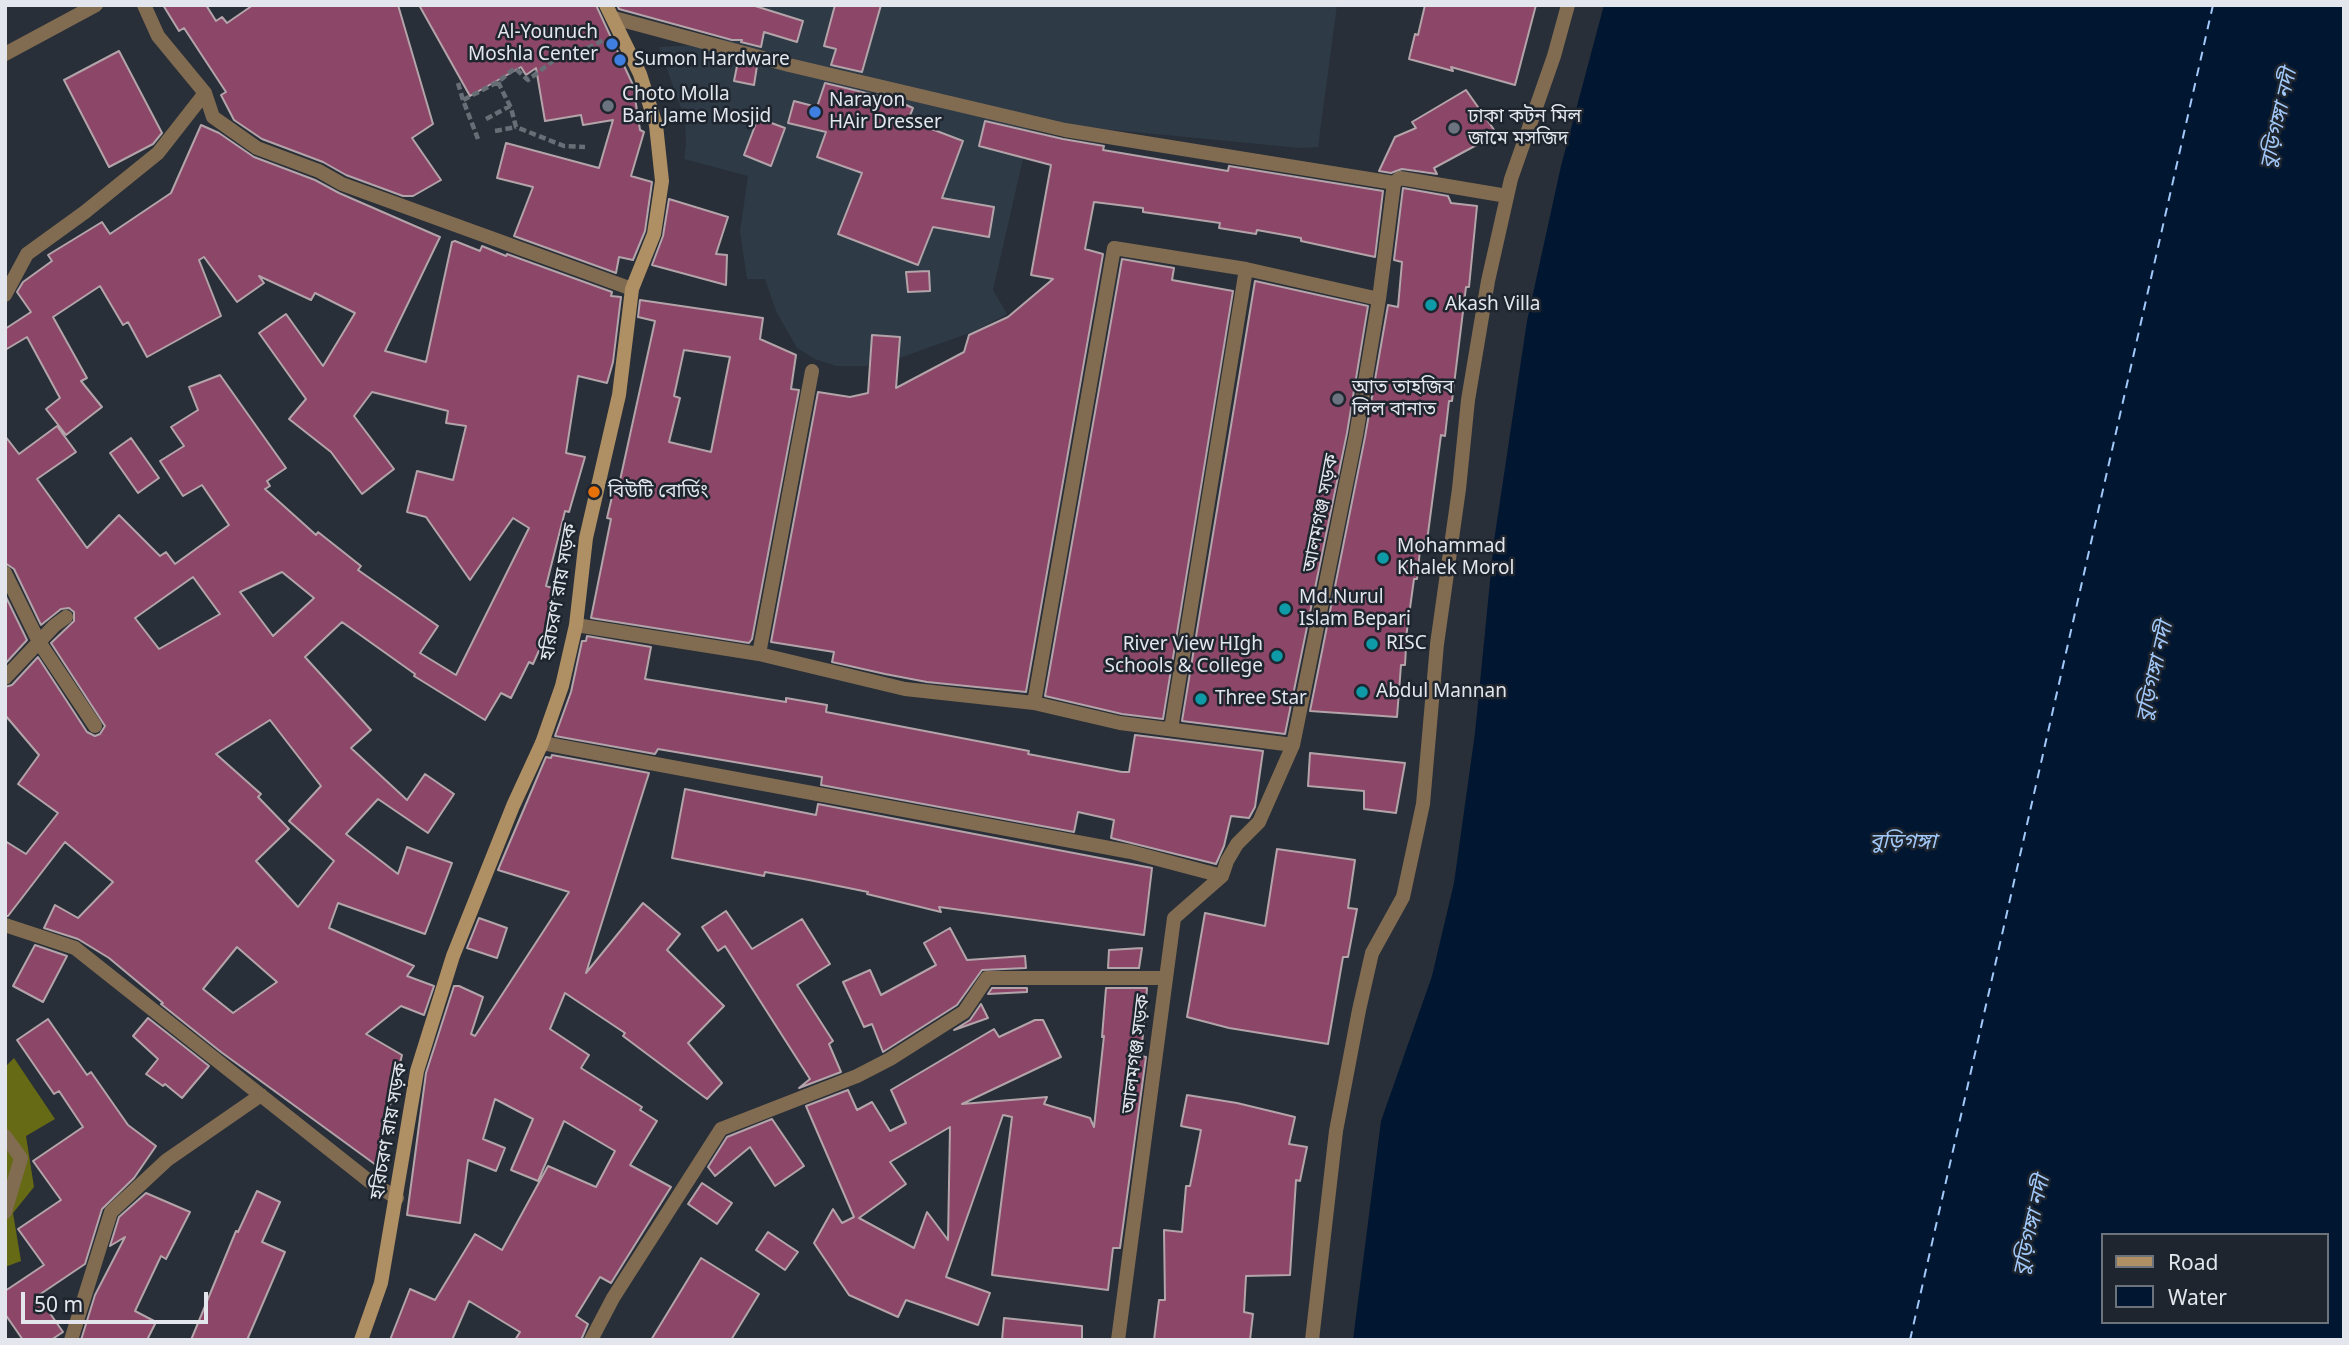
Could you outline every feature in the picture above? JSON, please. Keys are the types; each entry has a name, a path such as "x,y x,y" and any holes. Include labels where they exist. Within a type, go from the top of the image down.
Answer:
{"main road":[{"name":"হরিচরণ রায় সড়ক","path":"361,1340 381,1283 417,1071 453,956 513,806 542,743 562,686 576,625 586,538 619,395 632,289 654,234 662,181 656,125 640,74 607,5"}],"street":[{"path":"5,54 96,5"},
{"path":"144,5 158,36 205,93 213,117 257,148 319,171 342,184 632,289"},
{"path":"1312,1340 1336,1131 1359,1010 1372,953 1403,897 1423,804 1437,644 1459,489 1468,400 1488,281 1510,179 1554,56 1568,5"},
{"path":"617,25 1065,130 1394,183 1400,178 1507,196"},
{"path":"5,295 27,254 85,212 158,153 205,93"},
{"name":"আলমগঞ্জ সড়ক","path":"1118,1340 1174,918 1222,876 1237,844 1259,822 1293,745 1356,435 1379,299 1394,183"},
{"path":"1034,703 1114,248 1246,269 1379,299"},
{"path":"1171,729 1246,269"},
{"path":"759,654 812,371"},
{"path":"5,573 39,642 95,726"},
{"path":"5,678 54,626 66,617"},
{"path":"576,625 759,654 905,689 1034,703 1120,723 1293,745"},
{"path":"542,743 1131,852 1222,876"},
{"path":"5,925 75,948 369,1181 397,1198"},
{"path":"592,1340 613,1298 720,1129 857,1076 890,1059 964,1012 988,978 1166,978"},
{"path":"71,1340 111,1212 167,1160 261,1096"},
{"path":"5,1136 21,1158 5,1212"}],"path":[{"path":"463,100 498,82 515,68 528,80 558,57 582,51 617,25"},
{"path":"498,82 510,106 516,127"},
{"path":"458,83 478,139"},
{"path":"486,119 510,106"},
{"path":"495,131 516,127 564,146 585,147"}],"shaded area":[{"path":"727,5 1337,5 1318,147 1300,148 1062,125 1033,115 993,290 1007,314 975,331 891,361 866,366 836,366 815,359 797,348 776,311 765,279 747,279 740,231 748,176 684,159 685,119 659,47 719,44"},
{"path":"14,1058 55,1119 26,1136 34,1187 13,1213 21,1261 5,1267 5,1205 13,1198 5,1185 5,1067"}],"water":[{"name":"বুড়িগঙ্গা","path":"1604,5 2344,5 2344,1340 1353,1340 1381,1121 1432,976 1454,883 1475,733 1494,541 1527,321 1561,166"}],"building":[{"path":"163,5 206,5 216,21 222,17 227,23 253,5 398,5 433,124 412,138 441,180 413,196 403,196 262,139 234,120 221,95 226,92 184,28 179,31"},
{"path":"419,5 596,5 633,85 640,130 644,132 631,176 652,182 645,231 633,260 619,257 616,273 514,236 533,187 497,178 506,143 599,168 613,120 583,125 581,115 545,121 536,68 526,75 521,67 470,96"},
{"path":"617,5 752,5 803,21 797,42 764,32 761,47 619,9"},
{"path":"835,5 881,5 862,72 831,65 836,49 824,46"},
{"path":"1425,5 1536,5 1515,85 1451,67 1453,71 1409,59"},
{"path":"119,51 162,133 153,144 109,167 64,80"},
{"path":"738,61 757,66 754,85 734,81"},
{"path":"825,83 895,100 913,108 908,120 963,141 942,198 994,207 989,237 933,227 918,265 838,234 862,173 817,157 826,132 788,123 794,101 817,107"},
{"name":"ঢাকা কটন মিল জামে মসজিদ","path":"1466,90 1497,134 1434,168 1437,174 1402,169 1391,173 1379,171 1395,137 1416,128 1412,122"},
{"path":"758,118 785,128 771,166 744,155"},
{"path":"985,121 1104,146 1103,150 1228,171 1229,166 1383,191 1375,257 1301,241 1301,238 1257,230 1256,234 1219,228 1220,223 1143,212 1143,208 1094,202 1085,249 1103,254 1026,692 927,682 885,674 832,662 834,652 771,642 818,392 850,397 868,393 872,335 900,337 896,388 964,352 969,335 1008,317 1053,279 1031,275 1051,165 979,146"},
{"path":"201,125 219,133 254,157 315,180 440,237 385,351 426,362 452,242 455,241 480,251 482,246 506,256 507,254 612,292 611,296 621,297 613,362 607,383 578,376 566,453 585,457 569,512 565,511 546,586 556,589 545,637 533,664 529,662 511,698 501,693 485,720 414,676 415,674 342,622 305,657 371,730 351,748 407,800 425,774 454,794 428,833 378,799 346,834 398,874 407,847 452,863 425,934 338,903 329,928 414,966 407,976 434,986 424,1015 401,1006 366,1034 402,1055 376,1165 221,1052 109,958 78,939 44,928 55,905 78,918 113,882 65,842 8,916 5,916 5,841 26,854 58,813 18,784 39,755 5,715 5,687 12,685 38,657 87,732 95,736 100,734 105,726 51,643 74,621 74,612 69,608 61,609 41,625 14,569 5,563 5,436 19,454 57,426 76,452 37,479 87,548 119,515 160,556 166,552 175,564 229,525 202,485 183,496 160,461 184,446 171,427 198,410 189,387 220,375 286,468 267,481 270,486 265,489 316,535 318,532 361,566 358,570 438,626 420,653 456,675 529,528 513,518 470,580 426,517 407,512 417,471 453,480 466,426 446,423 448,411 372,392 354,416 394,469 362,494 331,452 289,419 306,399 259,333 286,314 323,366 355,313 315,293 311,300 259,276 264,283 237,302 204,257 199,260 221,316 147,357 128,322 123,325 100,286 53,317 87,378 81,381 102,407 66,435 46,409 60,398 27,337 5,350 5,329 31,312 17,292 23,282 52,261 48,255 102,222 110,234 171,193","holes":["282,572 314,598 273,636 240,592","193,577 220,614 159,649 135,618","270,720 321,786 289,821 334,861 298,907 256,861 289,829 258,797 261,794 216,754","237,947 277,982 233,1013 203,989"]},
{"path":"1403,188 1448,196 1451,203 1477,206 1469,287 1466,287 1452,401 1449,401 1445,436 1441,435 1427,541 1421,540 1417,579 1414,579 1405,665 1401,665 1397,717 1310,711 1365,437 1388,305 1398,307 1402,262 1394,260"},
{"path":"669,199 728,217 716,254 727,255 726,285 652,265 663,236"},
{"path":"1122,259 1174,268 1172,280 1233,291 1163,719 1122,714 1045,696"},
{"path":"929,271 930,291 908,292 906,272"},
{"path":"1255,281 1368,306 1347,433 1285,734 1182,721"},
{"path":"640,300 763,318 760,339 796,355 791,389 799,390 752,639 749,643 591,618 611,519 607,518 615,484 619,485 655,321 638,317","holes":["684,350 730,357 711,452 669,442 680,398 674,396"]},
{"path":"131,438 159,478 138,493 110,453"},
{"path":"5,595 27,640 5,664"},
{"path":"587,636 651,647 645,679 786,702 786,698 827,705 826,712 1029,751 1028,754 1122,772 1129,772 1135,735 1263,751 1255,807 1249,818 1231,816 1224,846 1216,864 1111,838 1114,820 1078,812 1074,832 821,785 822,777 658,749 655,754 555,736 571,692 582,641 586,641"},
{"path":"1310,753 1405,763 1396,813 1364,809 1364,791 1308,786"},
{"path":"552,755 649,773 586,973 643,903 680,934 667,950 724,1006 688,1043 722,1083 707,1099 623,1036 625,1033 565,993 550,1029 589,1055 581,1068 642,1107 640,1110 657,1121 630,1165 671,1187 611,1283 600,1277 576,1316 588,1324 581,1340 515,1340 520,1332 469,1301 452,1340 390,1340 410,1289 435,1300 475,1234 502,1250 548,1166 596,1187 615,1151 564,1121 538,1181 511,1170 533,1119 495,1099 483,1139 505,1148 496,1171 468,1160 460,1223 407,1215 426,1073 454,986 483,997 471,1034 475,1036 569,892 498,870 546,757 551,758"},
{"path":"685,789 816,815 818,804 1152,868 1144,935 939,907 941,912 867,894 868,892 809,880 765,872 764,876 672,858"},
{"path":"1277,849 1355,860 1348,908 1357,909 1348,957 1343,957 1328,1044 1229,1028 1187,1017 1205,913 1265,926"},
{"path":"726,911 752,949 802,919 830,964 797,985 833,1041 829,1044 841,1072 799,1088 810,1079 725,946 718,951 702,927"},
{"path":"479,918 507,928 497,958 467,948"},
{"path":"950,928 967,960 1025,956 1026,968 982,970 957,1005 883,1052 872,1024 864,1027 843,982 870,970 881,995 936,965 924,943"},
{"path":"35,945 67,956 43,1002 13,986"},
{"path":"1142,948 1139,968 1108,968 1109,950"},
{"path":"992,988 1027,988 1027,992 988,994"},
{"path":"1106,988 1147,988 1141,1056 1146,1057 1120,1248 1113,1248 1108,1290 992,1275 1012,1117 1003,1115 946,1277 990,1293 978,1325 906,1300 898,1317 849,1295 814,1243 833,1209 842,1223 854,1217 806,1106 848,1090 857,1110 872,1102 890,1131 906,1123 891,1090 994,1029 999,1037 1035,1020 1043,1020 1061,1057 962,1104 1047,1097 1044,1104 1090,1118 1094,1127 1104,1036 1102,1037","holes":["950,1127 948,1240 927,1212 914,1248 859,1218 906,1184 890,1162"]},
{"path":"981,1004 988,1018 954,1030 970,1020"},
{"path":"148,1018 209,1066 182,1098 165,1084 163,1086 146,1074 158,1059 133,1036"},
{"path":"48,1019 87,1075 91,1072 128,1125 156,1146 134,1178 102,1209 85,1264 36,1297 63,1332 51,1340 23,1340 5,1314 5,1291 44,1265 18,1229 61,1200 33,1161 83,1127 59,1091 54,1094 17,1040"},
{"path":"1187,1095 1237,1103 1295,1117 1289,1144 1307,1147 1300,1181 1296,1180 1290,1275 1246,1276 1244,1312 1253,1314 1250,1340 1154,1340 1159,1300 1165,1300 1164,1230 1182,1232 1186,1186 1190,1186 1201,1130 1181,1126"},
{"path":"772,1119 804,1166 775,1186 750,1147 715,1176 708,1167 727,1137"},
{"path":"702,1183 732,1203 717,1224 688,1204"},
{"path":"257,1191 280,1202 262,1242 285,1252 247,1340 191,1340 236,1231 238,1232"},
{"path":"146,1193 190,1212 166,1259 161,1256 135,1311 156,1322 147,1340 81,1340 95,1295 125,1237 110,1246 119,1217"},
{"path":"768,1232 798,1252 785,1270 756,1250"},
{"path":"701,1258 759,1294 731,1340 651,1340"},
{"path":"1004,1318 1082,1326 1082,1340 1002,1340"}],"ferry route":[{"path":"1910,1340 2213,5"}],"place":[{"name":"Al-Younuch Moshla Center","path":"612,44"},
{"name":"Sumon Hardware","path":"620,60"},
{"name":"Choto Molla Bari Jame Mosjid","path":"608,106"},
{"name":"Narayon HAir Dresser","path":"815,112"},
{"name":"ঢাকা কটন মিল জামে মসজিদ","path":"1454,128"},
{"name":"Akash Villa","path":"1431,305"},
{"name":"আত তাহজিব লিল বানাত","path":"1338,399"},
{"name":"বিউটি বোর্ডিং","path":"594,492"},
{"name":"Mohammad Khalek Morol","path":"1383,558"},
{"name":"Md.Nurul Islam Bepari","path":"1285,609"},
{"name":"RISC","path":"1372,644"},
{"name":"River View HIgh Schools & College","path":"1277,656"},
{"name":"Abdul Mannan","path":"1362,692"},
{"name":"Three Star","path":"1201,699"}],"water label":[{"name":"বুড়িগঙ্গা নদী","path":"2279,119"},
{"name":"বুড়িগঙ্গা নদী","path":"2155,672"},
{"name":"বুড়িগঙ্গা নদী","path":"2032,1226"}]}
